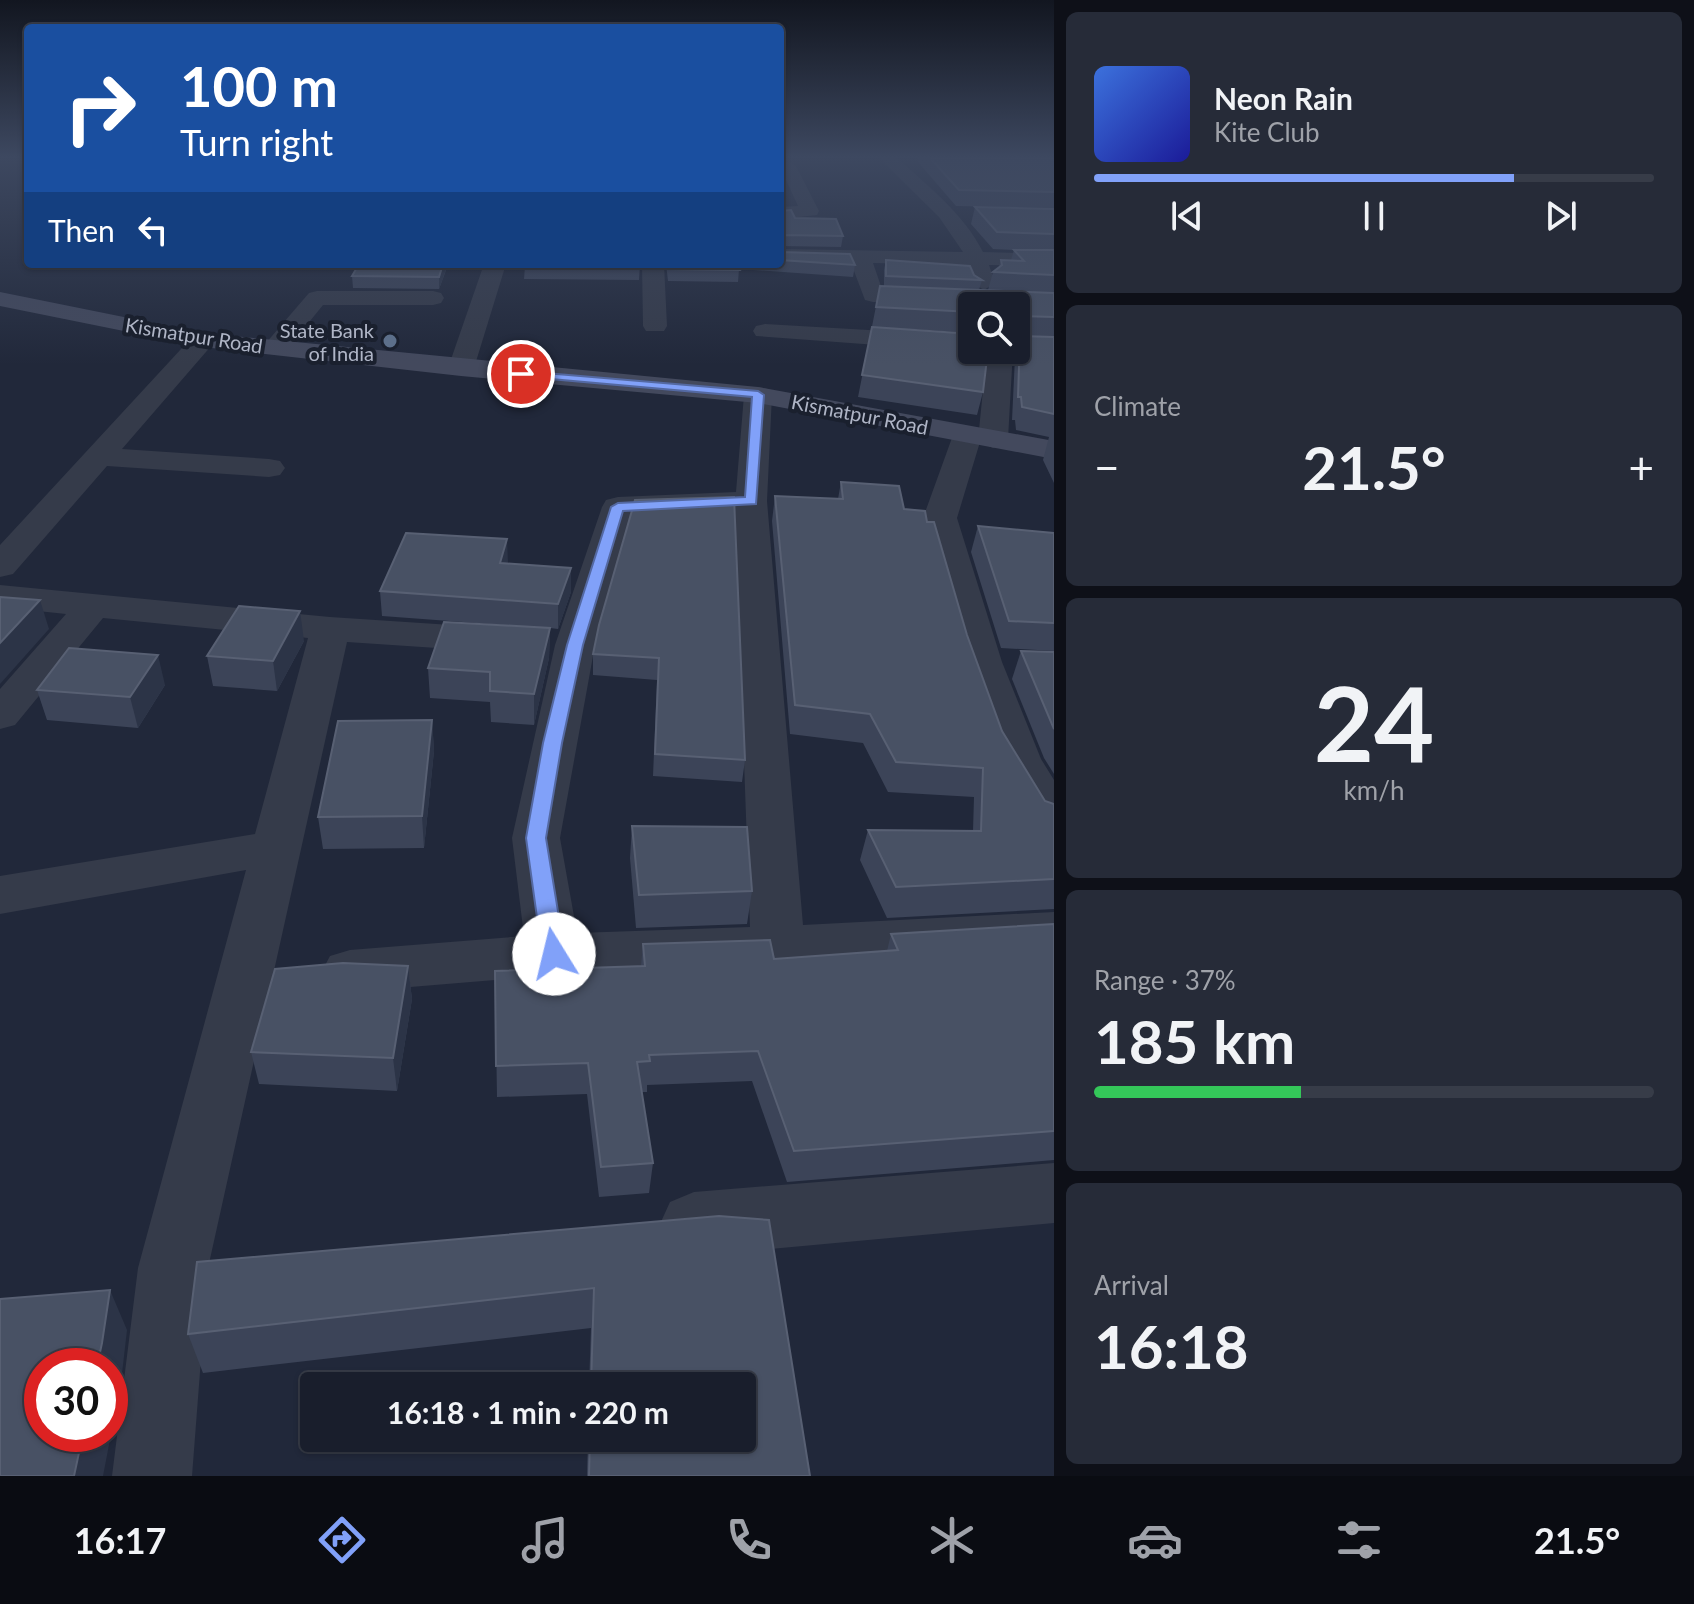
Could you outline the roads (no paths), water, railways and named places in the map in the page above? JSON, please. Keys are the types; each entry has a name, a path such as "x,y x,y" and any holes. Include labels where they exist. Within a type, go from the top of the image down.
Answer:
{"street":[{"path":"957,227 979,259 986,292"},
{"path":"784,255 1054,260"},
{"path":"860,257 873,295 958,302"},
{"path":"461,368 494,268"},
{"path":"653,268 655,326"},
{"path":"275,348 317,298 433,298"},
{"name":"Kismatpur Road","path":"0,299 203,340 461,368 758,395 1054,450"},
{"path":"1030,304 1054,304"},
{"path":"765,331 958,343"},
{"path":"203,340 97,456 2,568 93,606 330,629 549,643"},
{"path":"997,364 980,437 940,518 982,662 1018,759 1054,818"},
{"path":"758,395 751,501 778,947"},
{"path":"97,456 269,468"},
{"path":"554,954 536,838 552,743 549,643 618,507 751,501"},
{"path":"0,716 93,606"},
{"path":"152,1476 280,977 277,847 330,629"},
{"path":"982,662 1025,664"},
{"path":"0,895 277,847"},
{"path":"280,977 554,954 778,947 1054,932"},
{"path":"629,1229 1054,1193"}],"place":[{"name":"State Bank of India","path":"390,341"}]}
